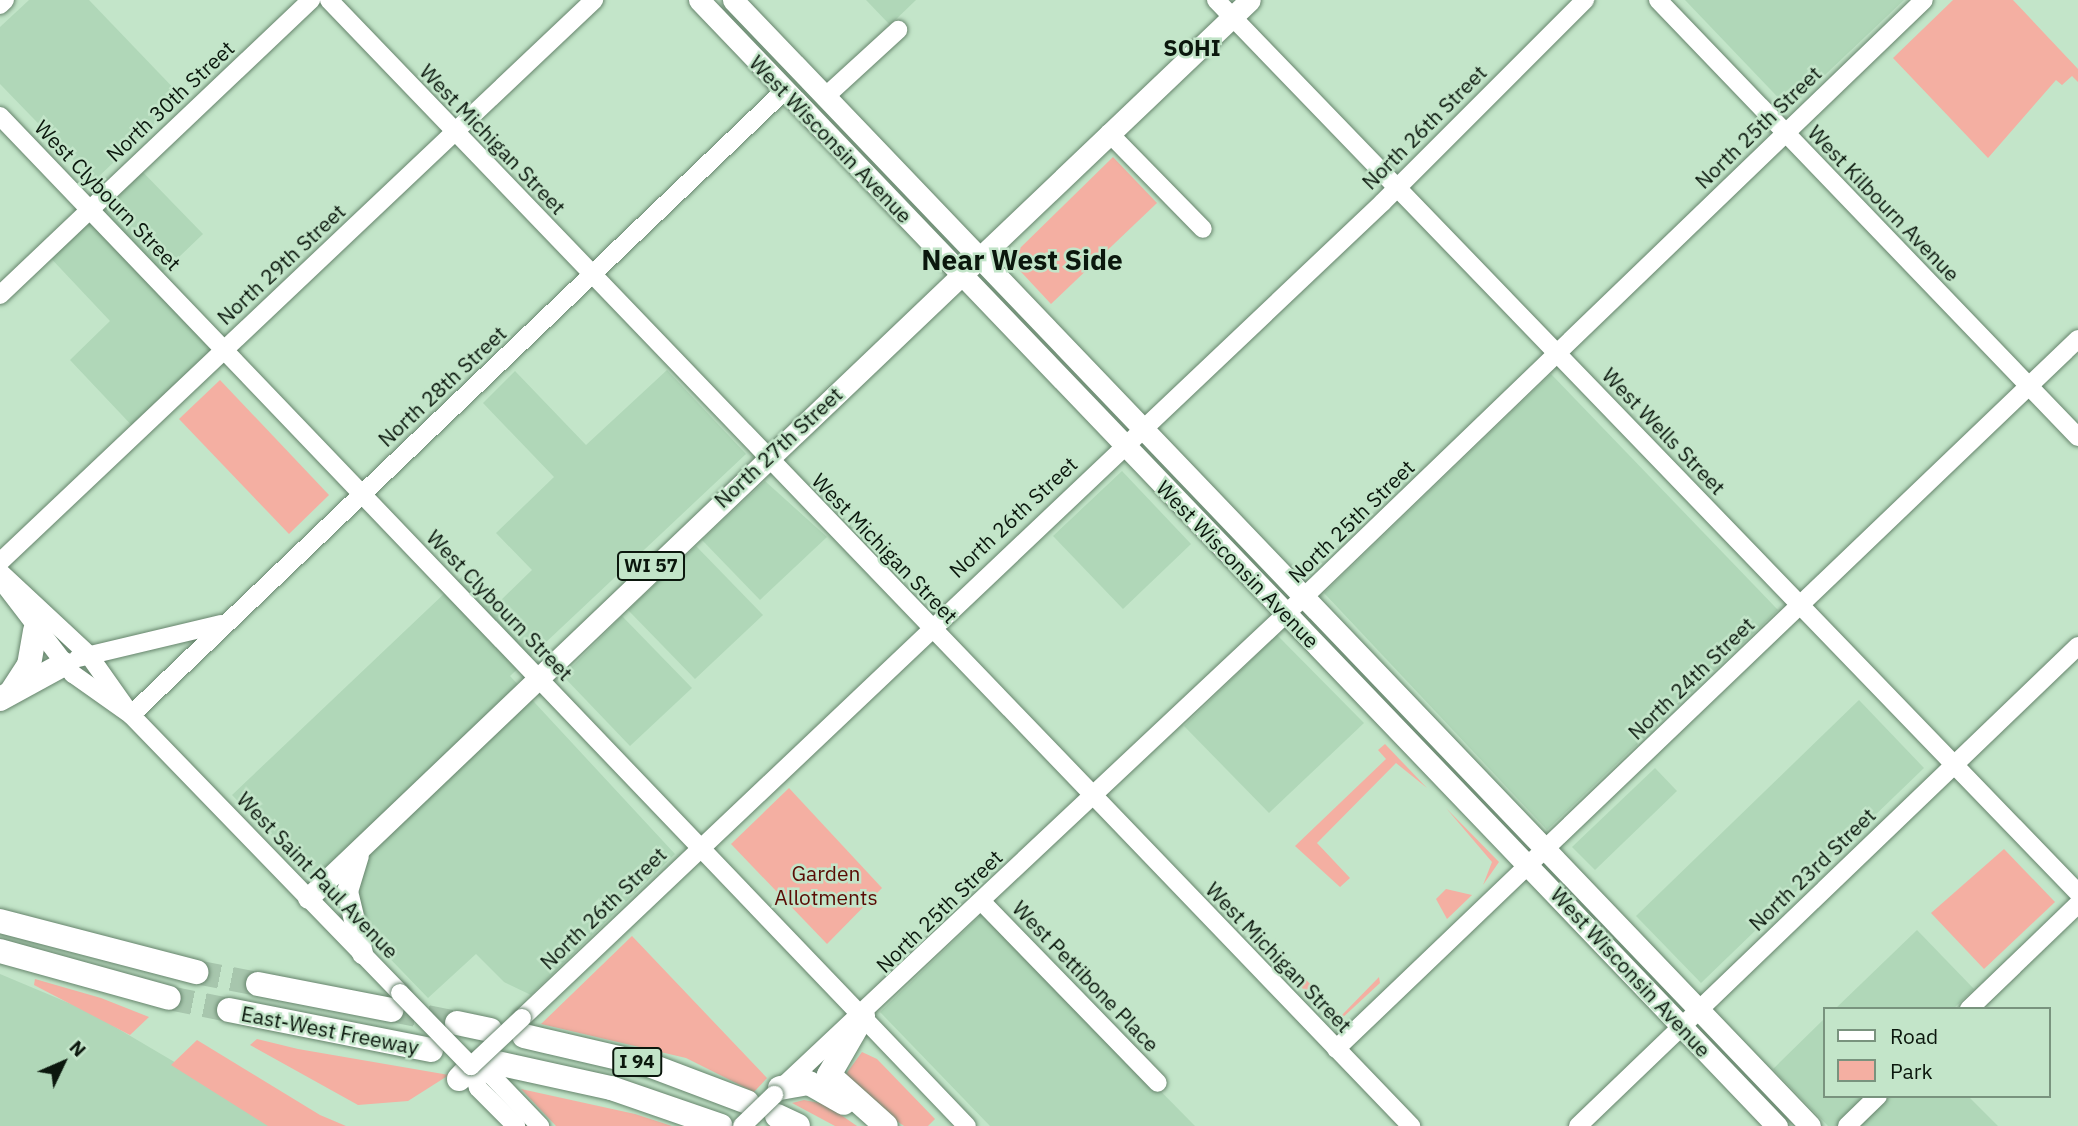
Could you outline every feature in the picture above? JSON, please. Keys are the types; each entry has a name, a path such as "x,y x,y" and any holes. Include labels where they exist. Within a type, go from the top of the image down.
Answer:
{"highway":[{"path":"5,696 29,665 35,631"},
{"path":"5,696 64,664"},
{"path":"0,921 196,972"},
{"path":"0,951 170,998"},
{"name":"East-West Freeway","path":"258,984 396,1002"},
{"name":"East-West Freeway","path":"229,1010 431,1050"},
{"path":"863,1016 829,1074 884,1125"},
{"path":"457,1023 490,1030"},
{"name":"I 94","path":"523,1027 649,1065 744,1114"},
{"name":"I 94","path":"500,1075 611,1088 721,1126"},
{"path":"782,1106 809,1083 884,1125"}],"main road":[{"name":"West Wisconsin Avenue","path":"733,0 1548,848 1697,1010 1810,1126"},
{"name":"North 27th Street","path":"308,898 536,676 1250,0"},
{"name":"West Wisconsin Avenue","path":"708,3 784,91 1530,865 1777,1126"},
{"path":"784,91 844,114"},
{"path":"362,847 347,891 362,953"}],"street":[{"path":"0,5 5,0"},
{"name":"North 30th Street","path":"0,295 311,0"},
{"name":"West Michigan Street","path":"330,0 1092,797 1411,1126"},
{"name":"North 29th Street","path":"0,562 594,0"},
{"name":"West Wells Street","path":"1216,0 2078,893"},
{"name":"North 26th Street","path":"469,1075 523,1027 699,847 1395,187 1585,0"},
{"name":"West Kilbourn Avenue","path":"1658,0 2078,437"},
{"name":"North 25th Street","path":"744,1114 782,1106 863,1016 1305,596 1924,0"},
{"path":"826,96 898,30"},
{"name":"North 28th Street","path":"131,715 221,624 784,91"},
{"name":"West Clybourn Street","path":"0,116 967,1126"},
{"path":"1109,133 1203,229"},
{"name":"North 24th Street","path":"1336,1049 2078,339"},
{"name":"West Saint Paul Avenue","path":"0,572 30,593 88,654 131,715"},
{"name":"West Saint Paul Avenue","path":"0,579 35,631 64,664 131,715 362,953 396,1002 516,1126"},
{"path":"64,664 88,654 221,624"},
{"name":"North 23rd Street","path":"1578,1126 2078,646"},
{"name":"West Pettibone Place","path":"982,902 1158,1083"},
{"path":"1971,1007 2078,904"},
{"name":"West Saint Paul Avenue","path":"469,1075 500,1075 540,1126"},
{"path":"1847,1126 1876,1098"}],"shaded area":[{"path":"29,0 89,0 182,97 94,181 0,84 0,27"},
{"path":"866,0 916,0 890,25"},
{"path":"1685,0 1904,0 1789,109"},
{"path":"136,165 203,234 156,279 224,350 137,431 70,360 110,321 45,252"},
{"path":"667,370 746,454 510,676 675,854 531,995 504,982 476,954 428,998 232,795 467,572 498,603 532,570 496,533 554,477 483,403 515,371 586,445"},
{"path":"1551,374 1778,610 1547,830 1324,593"},
{"path":"1122,471 1191,544 1123,609 1053,536"},
{"path":"765,481 827,537 760,600 702,540"},
{"path":"696,546 763,615 695,679 628,610"},
{"path":"622,616 692,688 630,746 563,676"},
{"path":"1277,635 1364,723 1269,813 1184,726"},
{"path":"1859,700 1924,768 1701,983 1636,916"},
{"path":"1655,768 1677,791 1595,870 1572,847"},
{"path":"984,912 1195,1126 990,1126 880,1012"},
{"path":"1917,930 1974,989 1955,1007 1837,1007"},
{"path":"0,974 88,1011 283,1126 0,1126"},
{"path":"1822,1021 1822,1098 1970,1098 1998,1126 1828,1126 1773,1069"}],"green space":[{"path":"1953,0 2013,0 2078,69 2078,82 2072,76 2062,85 2056,80 1988,158 1893,58"},
{"path":"1113,157 1157,203 1051,304 1011,261 1014,254"},
{"path":"220,380 329,495 289,534 179,419"},
{"path":"1385,744 1427,788 1396,763 1317,843 1350,878 1340,887 1295,846 1386,759 1378,750"},
{"name":"Garden Allotments","path":"789,788 882,888 827,944 731,844"},
{"path":"1446,808 1499,862 1483,885 1492,862"},
{"path":"2004,849 2055,902 1984,969 1931,913"},
{"path":"1446,889 1472,895 1447,919 1436,899"},
{"path":"632,936 767,1078 754,1092 686,1058 541,1024"},
{"path":"1285,958 1341,1016 1379,977 1380,983 1340,1020 1332,1019 1279,964"},
{"path":"35,979 101,998 149,1017 130,1035 34,985"},
{"path":"257,1039 298,1049 449,1075 408,1101 358,1105 250,1045"},
{"path":"197,1040 320,1115 346,1126 268,1126 171,1065"},
{"path":"862,1052 877,1059 935,1119 928,1126 904,1126 853,1091 846,1074"},
{"path":"521,1089 635,1114 672,1126 556,1126"},
{"path":"804,1100 825,1104 857,1126 835,1126 792,1103"}],"tunnel":[{"path":"196,972 258,984"},
{"path":"169,998 229,1010"},
{"path":"392,1010 457,1023"}],"district":[{"name":"SOHI","path":"1192,47"},
{"name":"Near West Side","path":"1022,260"}]}
